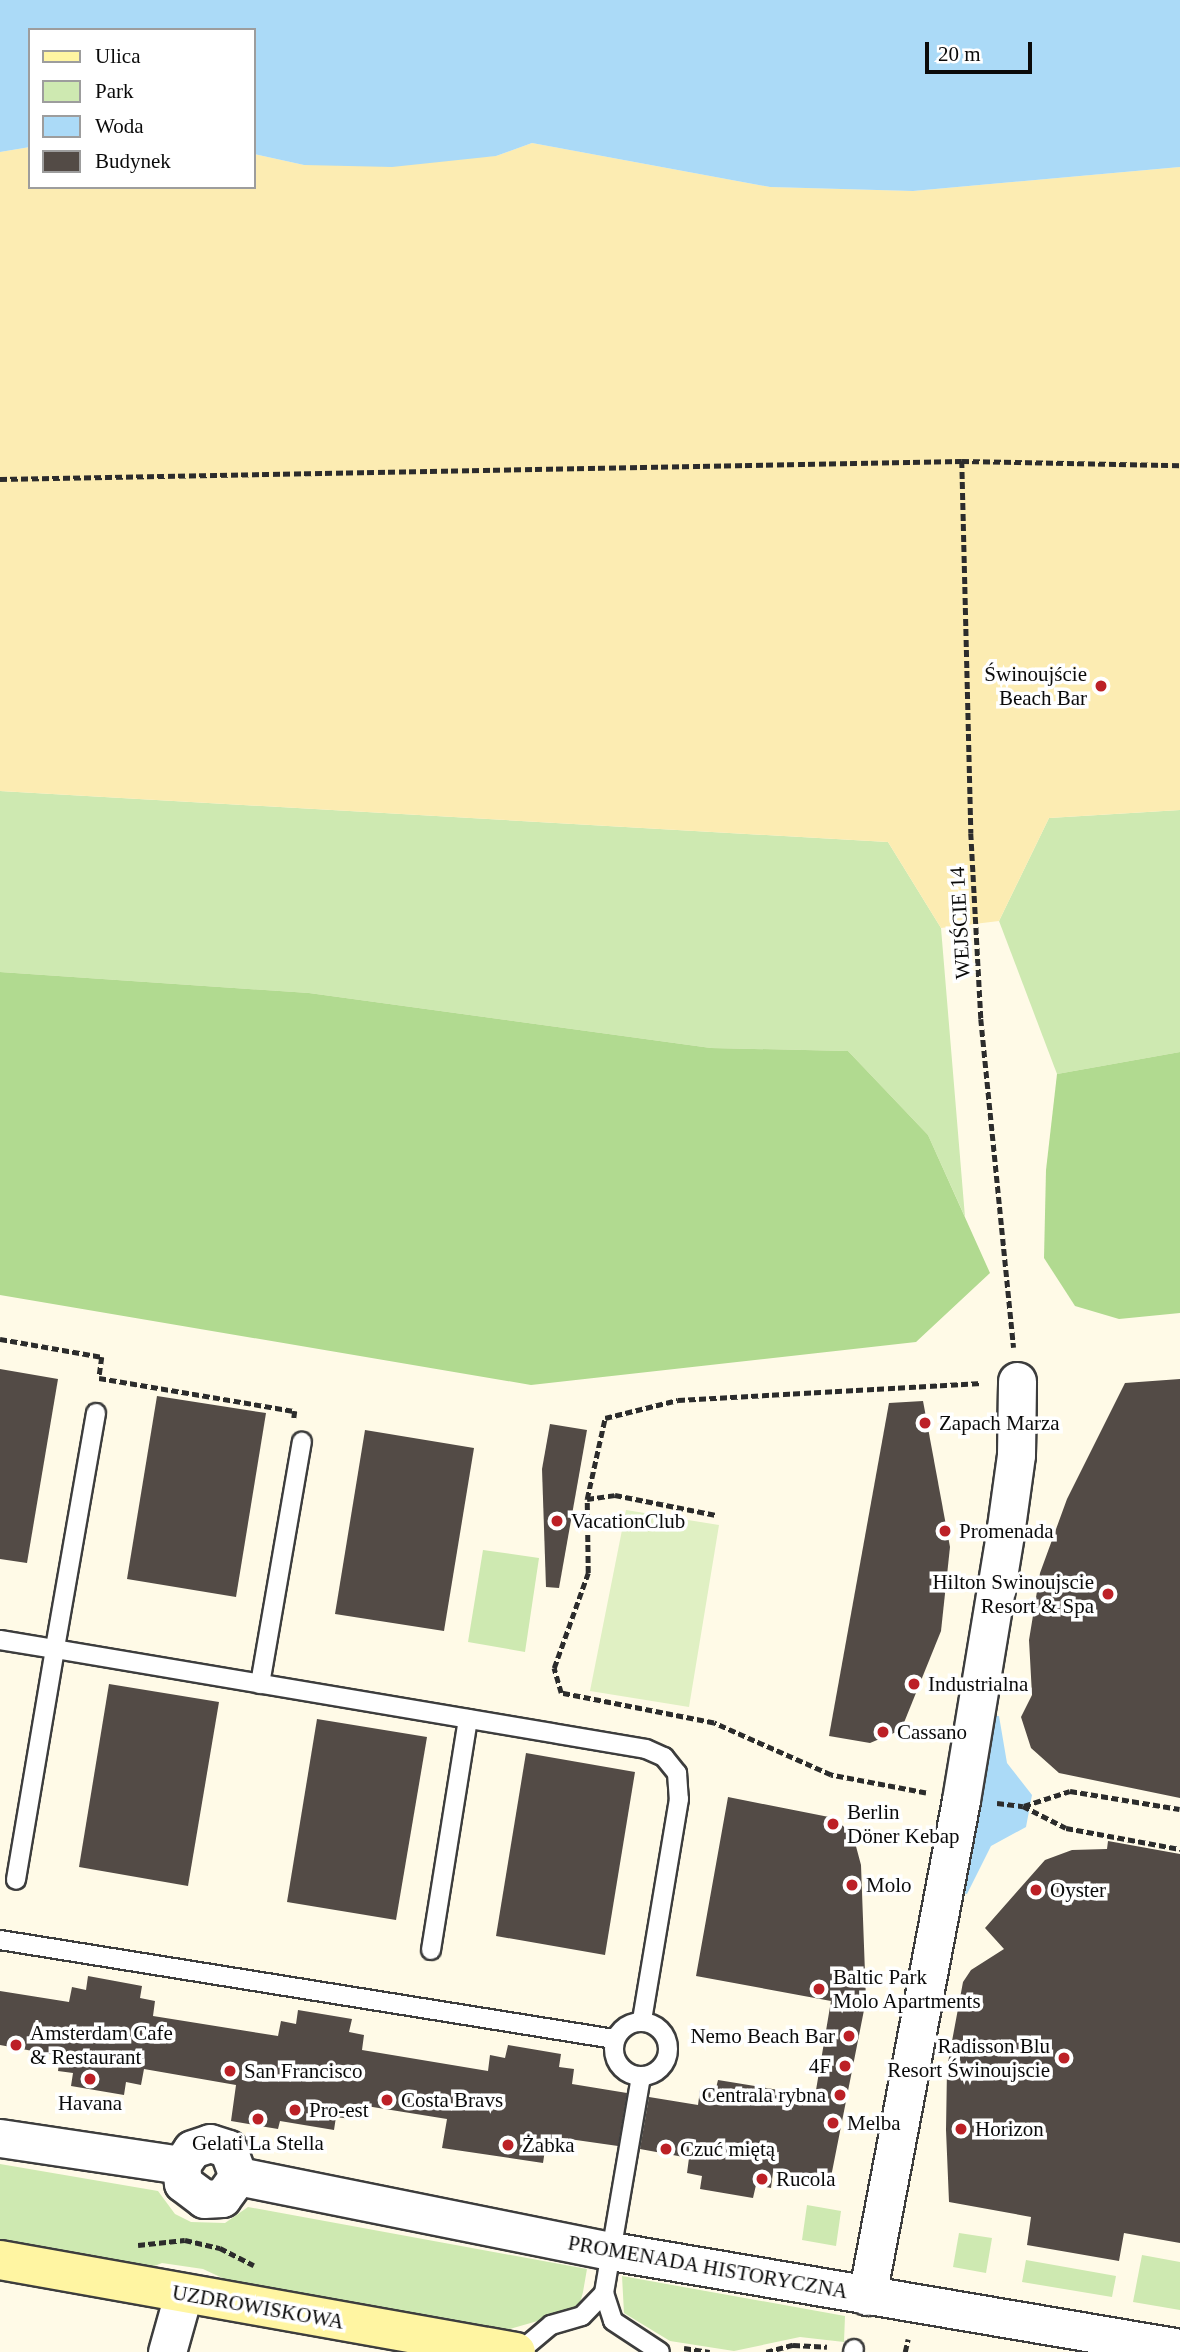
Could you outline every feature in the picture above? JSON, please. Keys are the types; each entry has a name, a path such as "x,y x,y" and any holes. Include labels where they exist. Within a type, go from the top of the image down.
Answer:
{"street":[{"path":"867,2296 961,1800 1016,1455 1017,1381"},
{"name":"PROMENADA HISTORYCZNA","path":"0,2138 181,2165 185,2156 200,2144 220,2144 234,2157 238,2176 611,2251 1180,2348"},
{"name":"UZDROWISKOWA","path":"0,2260 183,2295 517,2352"},
{"path":"167,2352 183,2295"}],"lane":[{"path":"16,1880 96,1413"},
{"path":"260,1684 302,1442"},
{"path":"0,1640 646,1749 664,1757 677,1773 679,1799 642,2021"},
{"path":"431,1950 468,1719"},
{"path":"0,1940 614,2039"},
{"path":"642,2021 660,2030 668,2049 660,2068 641,2077 618,2065 614,2039 625,2026 642,2021"},
{"path":"641,2077 604,2293 613,2320 660,2352"},
{"path":"517,2352 551,2325 582,2316 604,2293"}],"path":[{"path":"0,479 962,461 1180,465"},
{"name":"WEJŚCIE 14","path":"962,461 971,833 981,1019 1017,1381"},
{"path":"0,1339 102,1357 98,1381 295,1411 294,1416"},
{"path":"957,1385 678,1400 605,1418 587,1499 588,1573 554,1668 561,1693 714,1723 831,1775 961,1800 1023,1806 1066,1828 1180,1849"},
{"path":"587,1499 615,1495 716,1515"},
{"path":"1023,1806 1070,1791 1180,1809"},
{"path":"766,2352 793,2345 854,2351"}],"green space":[{"path":"0,791 888,842 941,928 965,1217 928,1135 848,1051 711,1048 309,993 0,972"},
{"path":"1180,810 1180,1052 1057,1074 999,921 1049,818"},
{"path":"0,972 309,993 711,1048 848,1051 928,1135 990,1273 916,1342 531,1385 0,1295"},
{"path":"1180,1052 1180,1313 1119,1319 1075,1306 1044,1258 1046,1170 1057,1074"},
{"path":"626,1510 719,1525 689,1707 590,1691"},
{"path":"483,1550 539,1558 525,1652 468,1642"},
{"path":"0,2164 158,2191 175,2214 191,2222 225,2223 248,2207 587,2269 583,2292 580,2303 569,2312 503,2331 231,2282 203,2269 162,2263 147,2269 0,2241"},
{"path":"807,2205 841,2211 836,2246 802,2240"},
{"path":"959,2233 992,2238 986,2273 953,2267"},
{"path":"1142,2255 1180,2262 1180,2310 1133,2302"},
{"path":"1026,2260 1116,2276 1112,2297 1022,2282"},
{"path":"622,2276 845,2316 844,2342 800,2337 734,2351 670,2341 624,2313"}],"sand":[{"path":"532,143 770,187 913,191 1180,167 1180,810 1049,818 999,921 941,928 888,842 0,791 0,152 28,147 28,189 256,189 256,154 304,165 496,156"}],"water":[{"path":"0,0 1180,0 1180,167 913,191 770,187 532,143 496,156 392,167 304,165 256,154 256,28 28,28 28,147 0,152"},
{"path":"993,1716 999,1716 1007,1763 1032,1795 1026,1827 991,1846 967,1894 961,1893"}],"building":[{"path":"0,1369 58,1379 27,1563 0,1559"},
{"name":"Hilton Swinoujscie Resort & Spa","path":"1180,1379 1180,1798 1059,1773 1031,1748 1021,1717 1032,1695 1029,1640 1040,1573 1067,1499 1125,1383"},
{"path":"157,1396 266,1413 236,1597 127,1579"},
{"path":"923,1401 950,1547 941,1631 901,1730 870,1743 829,1736 889,1403"},
{"name":"VacationClub","path":"550,1424 587,1430 559,1588 546,1587 542,1469"},
{"path":"365,1430 474,1448 444,1631 335,1614"},
{"path":"109,1684 219,1702 188,1886 79,1867"},
{"path":"317,1719 427,1737 396,1920 287,1902"},
{"path":"526,1753 635,1772 605,1955 496,1936"},
{"name":"Baltic Park Molo Apartments","path":"728,1797 834,1818 853,1835 861,1865 866,2000 830,2182 773,2172 771,2188 756,2185 753,2198 700,2189 702,2176 687,2173 689,2158 640,2149 649,2097 698,2105 700,2090 715,2092 718,2080 815,2096 831,2001 696,1976"},
{"name":"Radisson Blu Resort Świnoujscie","path":"1108,1841 1180,1854 1180,2243 1124,2233 1119,2261 1027,2245 1031,2217 949,2202 946,2130 947,2068 963,1982 971,1970 1004,1949 985,1928 1045,1860 1072,1850 1107,1849"},
{"path":"88,1976 142,1986 140,1998 155,2001 153,2016 278,2036 281,2021 296,2024 298,2010 352,2019 349,2032 364,2035 362,2050 488,2071 490,2055 505,2058 508,2045 561,2054 559,2067 574,2069 572,2084 627,2093 618,2146 562,2138 560,2153 545,2150 543,2163 442,2148 447,2119 354,2104 351,2119 336,2117 334,2130 280,2121 278,2129 231,2121 236,2085 144,2069 141,2085 126,2082 124,2095 71,2086 73,2073 58,2071 60,2056 0,2045 0,1991 69,2002 72,1987 86,1990"}],"place":[{"name":"Świnoujście Beach Bar","path":"1101,686"},
{"name":"Zapach Marza","path":"925,1423"},
{"name":"VacationClub","path":"557,1521"},
{"name":"Promenada","path":"945,1531"},
{"name":"Hilton Swinoujscie Resort & Spa","path":"1108,1594"},
{"name":"Industrialna","path":"914,1684"},
{"name":"Cassano","path":"883,1732"},
{"name":"Berlin Döner Kebap","path":"833,1824"},
{"name":"Molo","path":"852,1885"},
{"name":"Oyster","path":"1036,1890"},
{"name":"Baltic Park Molo Apartments","path":"819,1989"},
{"name":"Nemo Beach Bar","path":"849,2036"},
{"name":"Amsterdam Cafe & Restaurant","path":"16,2045"},
{"name":"Radisson Blu Resort Świnoujscie","path":"1064,2058"},
{"name":"4F","path":"845,2066"},
{"name":"San Francisco","path":"230,2071"},
{"name":"Havana","path":"90,2079"},
{"name":"Centrala rybna","path":"840,2095"},
{"name":"Costa Bravs","path":"387,2100"},
{"name":"Pro-est","path":"295,2110"},
{"name":"Gelati La Stella","path":"258,2119"},
{"name":"Melba","path":"833,2123"},
{"name":"Horizon","path":"961,2129"},
{"name":"Żabka","path":"508,2145"},
{"name":"Czuć miętą","path":"666,2149"},
{"name":"Rucola","path":"762,2179"}]}
